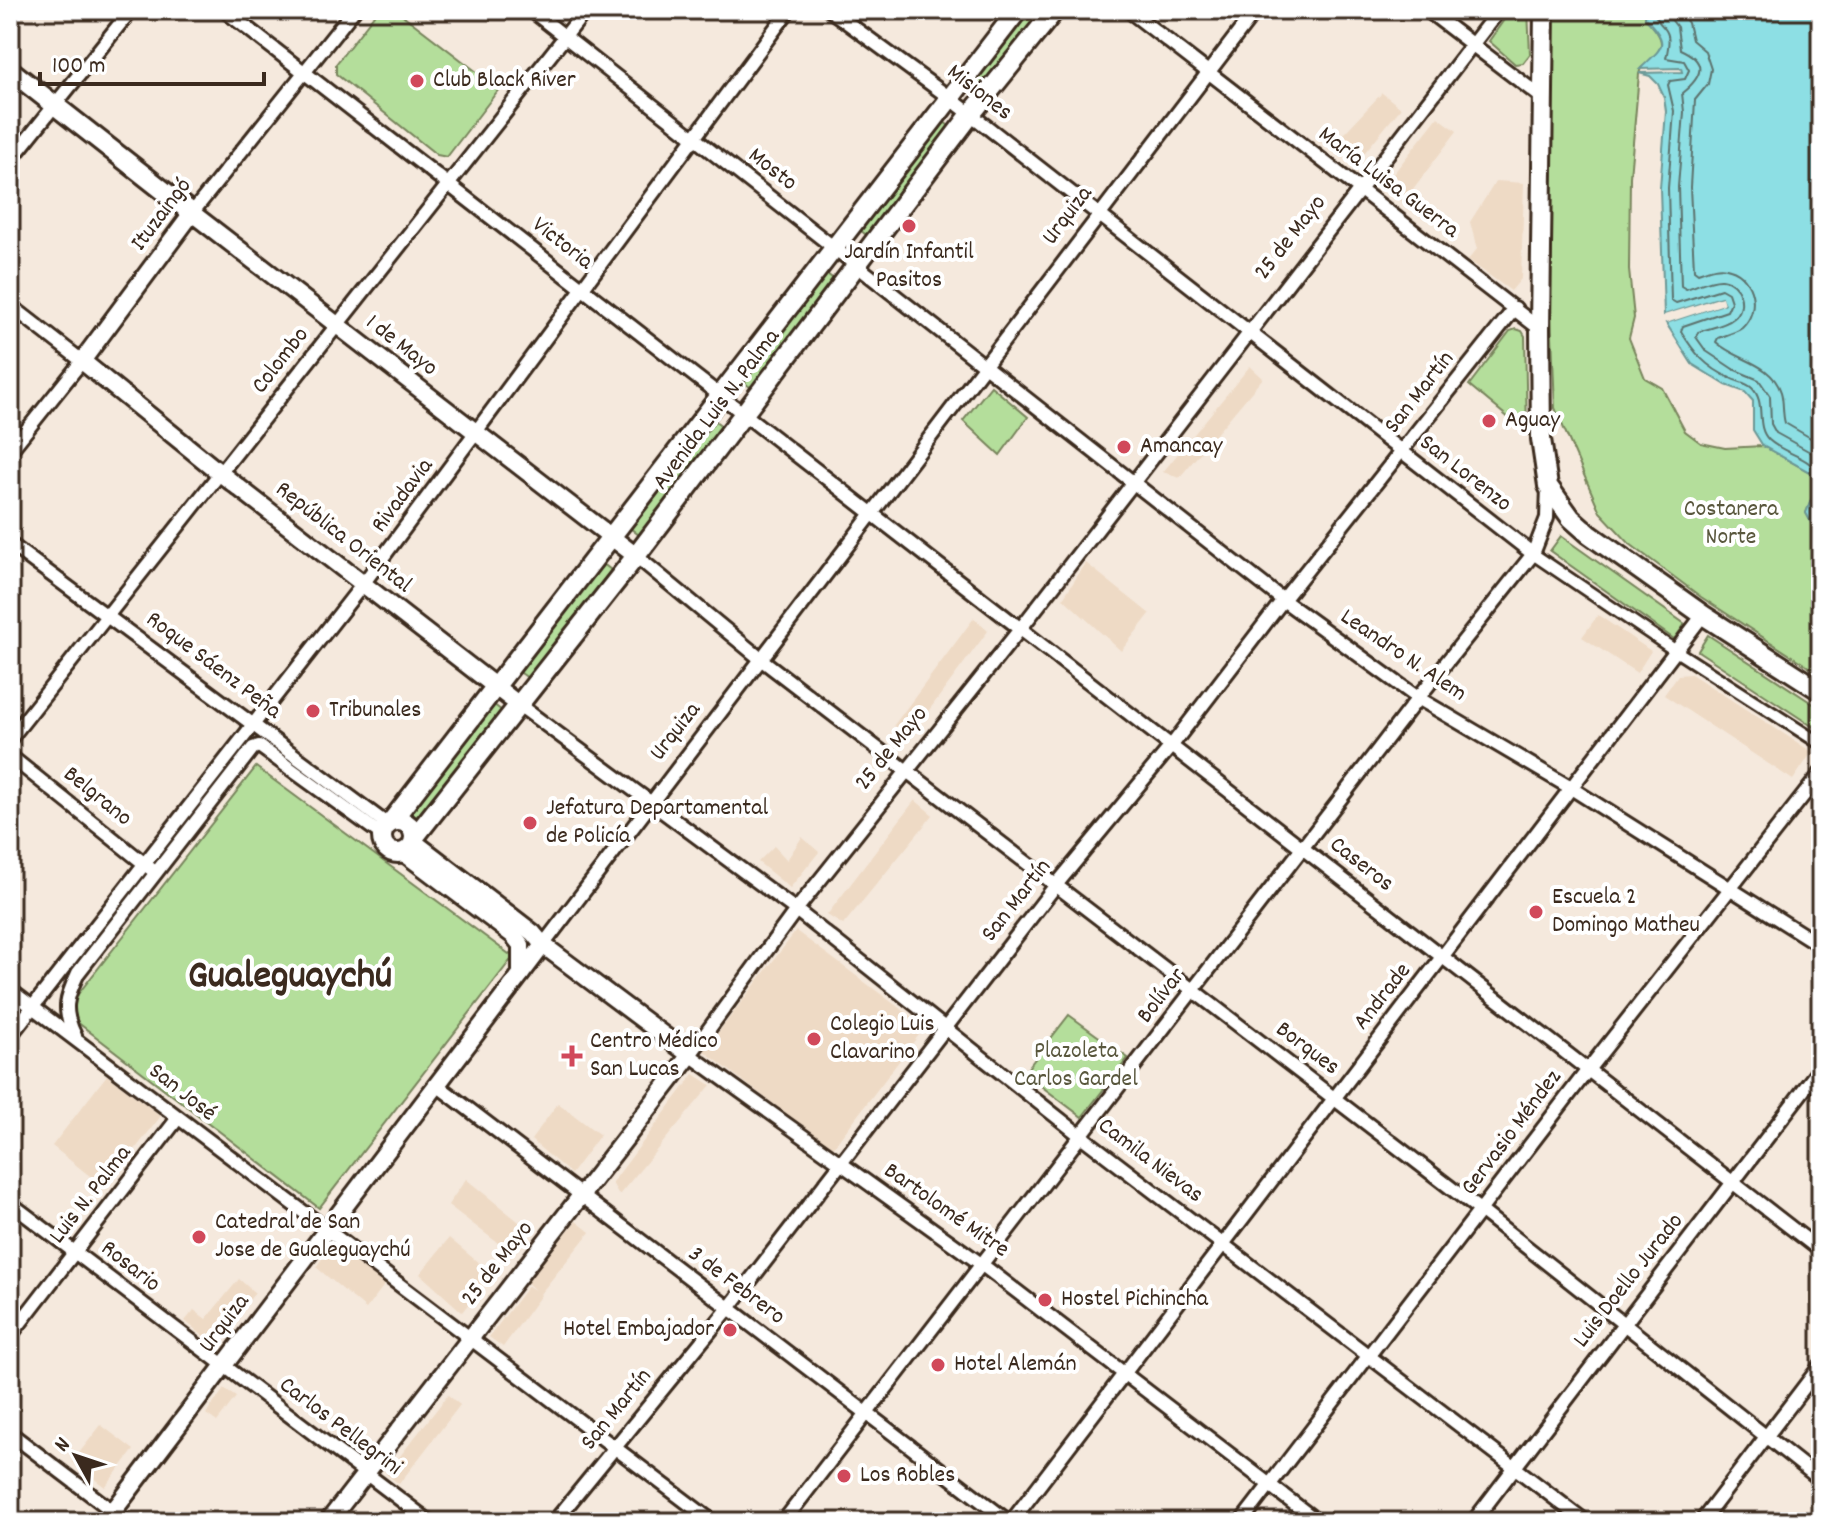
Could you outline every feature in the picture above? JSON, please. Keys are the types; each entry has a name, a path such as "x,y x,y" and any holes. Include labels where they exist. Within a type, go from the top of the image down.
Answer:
{"main road":[{"name":"Avenida Luis N. Palma","path":"387,827 1018,10"},
{"name":"Avenida Luis N. Palma","path":"410,843 636,556 859,266 971,114 1055,10"},
{"path":"1544,10 1540,329 1541,439 1548,486 1571,518 1589,534 1703,615 1821,691"},
{"name":"1 de Mayo","path":"10,70 192,213"},
{"path":"407,824 410,843 390,851 383,844 387,827 407,824"}],"street":[{"path":"10,161 131,10"},
{"name":"Victoria","path":"224,10 874,513"},
{"name":"Ituzaingó","path":"10,451 82,361 192,213 354,10"},
{"name":"Mosto","path":"531,10 986,365"},
{"name":"Colombo","path":"10,739 586,10"},
{"name":"Rivadavia","path":"10,1036 363,584 789,10"},
{"name":"Misiones","path":"830,10 971,114 1098,215"},
{"name":"María Luisa Guerra","path":"1128,10 1540,329"},
{"name":"Urquiza","path":"109,1516 1256,10"},
{"path":"1427,10 1541,97"},
{"name":"25 de Mayo","path":"328,1522 690,1055 796,910 1021,628 1499,10"},
{"name":"1 de Mayo","path":"192,213 612,537 762,660"},
{"name":"San Lorenzo","path":"1098,215 1533,554 1821,744"},
{"name":"República Oriental","path":"10,305 220,473 519,705 651,803"},
{"name":"San Martín","path":"554,1522 729,1308 1056,885 1172,745 1515,308"},
{"name":"Leandro N. Alem","path":"986,365 1283,600 1418,698 1571,788 1821,946"},
{"name":"Bolívar","path":"783,1522 1418,698 1533,554 1547,518 1548,486"},
{"name":"Caseros","path":"874,513 1821,1251"},
{"name":"Roque Sáenz Peña","path":"10,544 387,827"},
{"name":"Andrade","path":"1010,1522 1703,615"},
{"name":"Borques","path":"762,660 1334,1097 1821,1480"},
{"path":"76,1039 67,1021 67,996 78,973 253,748 259,746 387,827"},
{"name":"Belgrano","path":"10,756 156,873"},
{"name":"Gervasio Méndez","path":"1241,1522 1587,1071 1821,773"},
{"name":"Camila Nievas","path":"651,803 796,910 1081,1136 1586,1522"},
{"path":"410,843 533,933 543,945"},
{"path":"410,843 513,935 521,945 521,974"},
{"name":"Bartolomé Mitre","path":"543,945 841,1166 981,1264 1318,1522"},
{"name":"San José","path":"10,990 713,1522"},
{"name":"Luis Doello Jurado","path":"1473,1522 1821,1067"},
{"name":"3 de Febrero","path":"437,1085 1010,1522"},
{"name":"Luis N. Palma","path":"10,1336 178,1118"},
{"name":"Rosario","path":"10,1203 223,1367"},
{"path":"1701,1522 1821,1365"},
{"name":"Carlos Pellegrini","path":"223,1367 430,1522"},
{"path":"10,1433 109,1516 127,1522"}],"shaded area":[{"path":"1382,93 1401,108 1356,163 1332,146"},
{"path":"1438,117 1457,131 1403,202 1383,187"},
{"path":"1496,181 1524,183 1521,279 1511,291 1468,260 1477,249 1470,222"},
{"path":"1250,366 1263,378 1179,478 1163,472"},
{"path":"1086,563 1150,614 1121,651 1063,598"},
{"path":"1598,615 1651,651 1637,673 1582,637"},
{"path":"974,618 988,631 909,737 894,725"},
{"path":"1691,674 1812,752 1793,780 1664,695 1678,675"},
{"path":"915,800 933,815 843,925 827,915"},
{"path":"802,837 819,852 790,888 758,862 774,846 787,860"},
{"name":"Colegio Luis Clavarino","path":"796,931 925,1027 832,1149 704,1051"},
{"path":"694,1074 711,1085 619,1195 612,1183"},
{"path":"107,1075 161,1116 105,1188 52,1146"},
{"path":"558,1103 600,1135 571,1174 531,1140"},
{"path":"466,1179 529,1230 511,1253 448,1205"},
{"path":"576,1221 590,1232 540,1294 503,1347 489,1337 528,1286 535,1290 526,1282"},
{"path":"449,1238 492,1274 462,1312 420,1274"},
{"path":"331,1246 385,1284 366,1309 316,1267"},
{"path":"239,1279 255,1293 213,1344 185,1321 194,1310 206,1319"},
{"path":"224,1389 236,1397 217,1422 206,1414"},
{"path":"448,1395 460,1405 399,1484 386,1474"},
{"path":"101,1425 134,1450 105,1487 72,1462"}],"green space":[{"name":"Club Black River","path":"378,10 396,10 499,89 447,157 437,155 336,74 336,64"},
{"path":"1027,10 1042,10 979,92 969,85"},
{"path":"1511,10 1528,10 1530,54 1523,63 1515,64 1489,41"},
{"name":"Costanera Norte","path":"1554,10 1646,10 1645,18 1658,33 1659,50 1639,74 1630,177 1629,270 1634,318 1629,338 1645,378 1662,388 1685,431 1701,443 1725,448 1763,446 1811,473 1815,490 1806,513 1821,541 1821,675 1701,597 1630,544 1600,512 1555,408 1548,236"},
{"path":"944,122 953,129 869,237 860,230"},
{"path":"827,274 836,281 753,389 743,382"},
{"path":"1516,329 1525,336 1527,433 1469,385 1510,331"},
{"path":"991,386 1028,417 1000,455 963,421"},
{"path":"714,420 723,427 639,535 630,528"},
{"path":"1561,536 1685,624 1674,639 1550,551"},
{"path":"602,563 611,570 528,678 518,671"},
{"path":"1708,635 1821,709 1821,732 1698,651"},
{"path":"493,704 502,711 419,819 409,812"},
{"path":"256,767 513,957 319,1208 64,1012"},
{"name":"Plazoleta Carlos Gardel","path":"1069,1015 1128,1058 1082,1117 1024,1073"}],"water":[{"path":"1646,10 1821,10 1821,541 1806,513 1815,490 1811,473 1763,446 1753,430 1753,401 1745,392 1726,385 1692,364 1666,323 1724,304 1721,297 1664,315 1660,188 1666,111 1658,84 1650,76 1639,73 1682,72 1681,68 1640,69 1661,45 1659,34 1645,18"}],"pier":[{"path":"1722,297 1724,304 1666,323 1664,315"}],"place":[{"name":"Club Black River","path":"417,81"},
{"name":"Jardín Infantil Pasitos","path":"909,226"},
{"name":"Aguay","path":"1489,421"},
{"name":"Amancay","path":"1124,447"},
{"name":"Tribunales","path":"313,711"},
{"name":"Jefatura Departamental de Policía","path":"530,823"},
{"name":"Escuela 2 Domingo Matheu","path":"1536,912"},
{"name":"Colegio Luis Clavarino","path":"814,1039"},
{"name":"Centro Médico San Lucas","path":"572,1056"},
{"name":"Catedral de San Jose de Gualeguaychú","path":"199,1237"},
{"name":"Hostel Pichincha","path":"1045,1300"},
{"name":"Hotel Embajador","path":"730,1330"},
{"name":"Hotel Alemán","path":"938,1365"},
{"name":"Los Robles","path":"844,1476"}],"district":[{"name":"Gualeguaychú","path":"290,978"}]}
